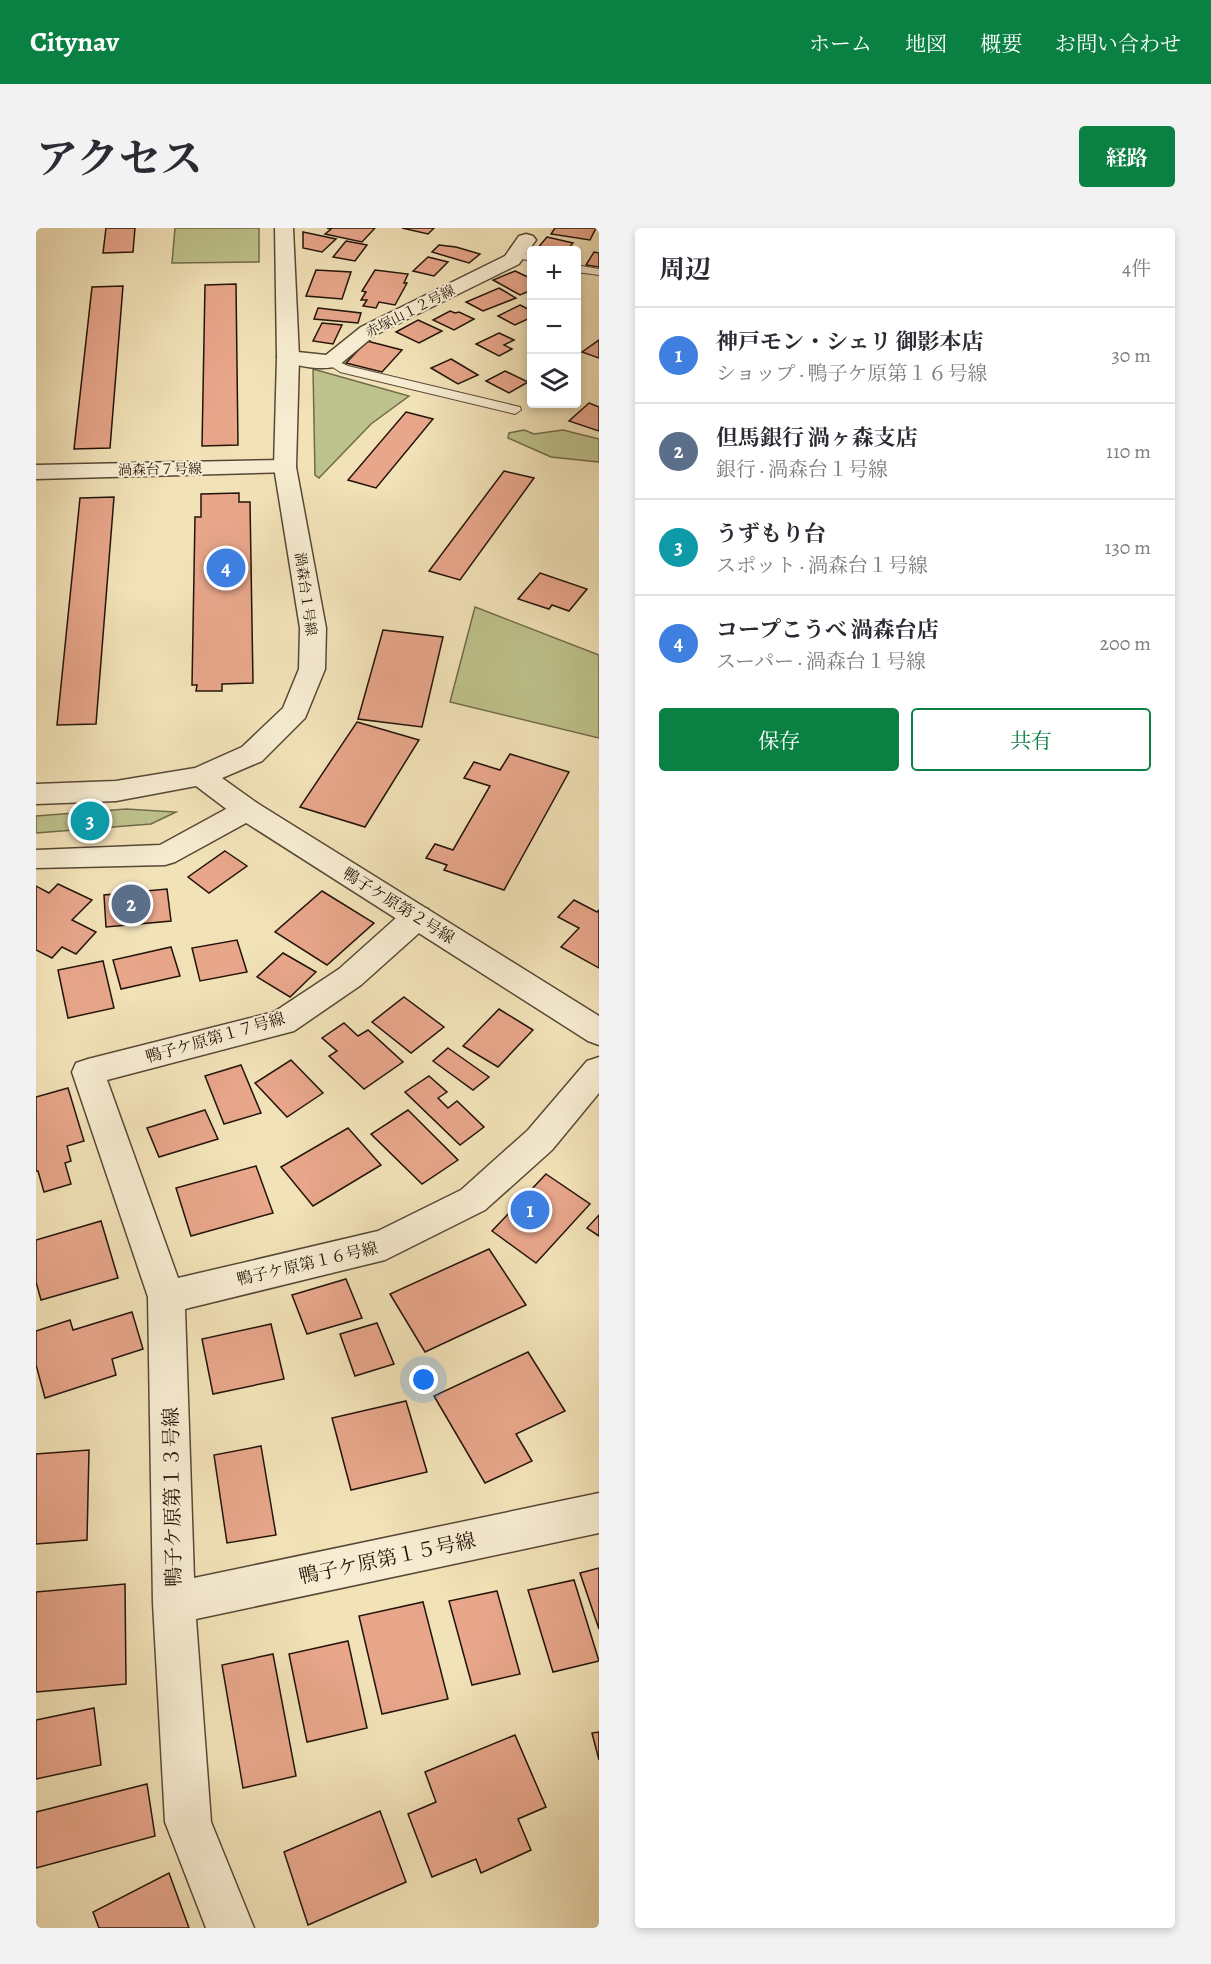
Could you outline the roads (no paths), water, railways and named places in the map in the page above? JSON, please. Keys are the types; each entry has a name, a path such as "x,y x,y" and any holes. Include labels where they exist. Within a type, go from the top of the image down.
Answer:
{"street":[{"name":"渦森台１号線","path":"36,794 116,791 201,776 252,754 295,712 312,669 313,628 285,467 288,357 284,228"},
{"name":"赤塚山１２号線","path":"331,362 368,331 512,260 524,251"},
{"path":"288,357 331,362"},
{"name":"渦森台７号線","path":"36,472 285,467"},
{"name":"鴨子ケ原第２号線","path":"201,776 247,810 599,1032"},
{"path":"41,859 165,855 247,810"},
{"name":"鴨子ケ原第１７号線","path":"88,1072 283,1022 350,977 417,917"},
{"name":"鴨子ケ原第１６号線","path":"166,1297 385,1245 463,1205 472,1200 540,1140 599,1070"},
{"name":"鴨子ケ原第１３号線","path":"88,1072 166,1297 174,1604 188,1822 230,1928"},
{"name":"鴨子ケ原第１５号線","path":"174,1604 599,1512"}],"lane":[{"path":"581,269 599,272"},
{"path":"331,362 344,369 515,410"}],"place":[{"name":"コープこうべ 渦森台店","path":"226,568"},
{"name":"うずもり台","path":"90,821"},
{"name":"但馬銀行 渦ヶ森支店","path":"131,904"},
{"name":"神戸モン・シェリ 御影本店","path":"530,1210"}]}
